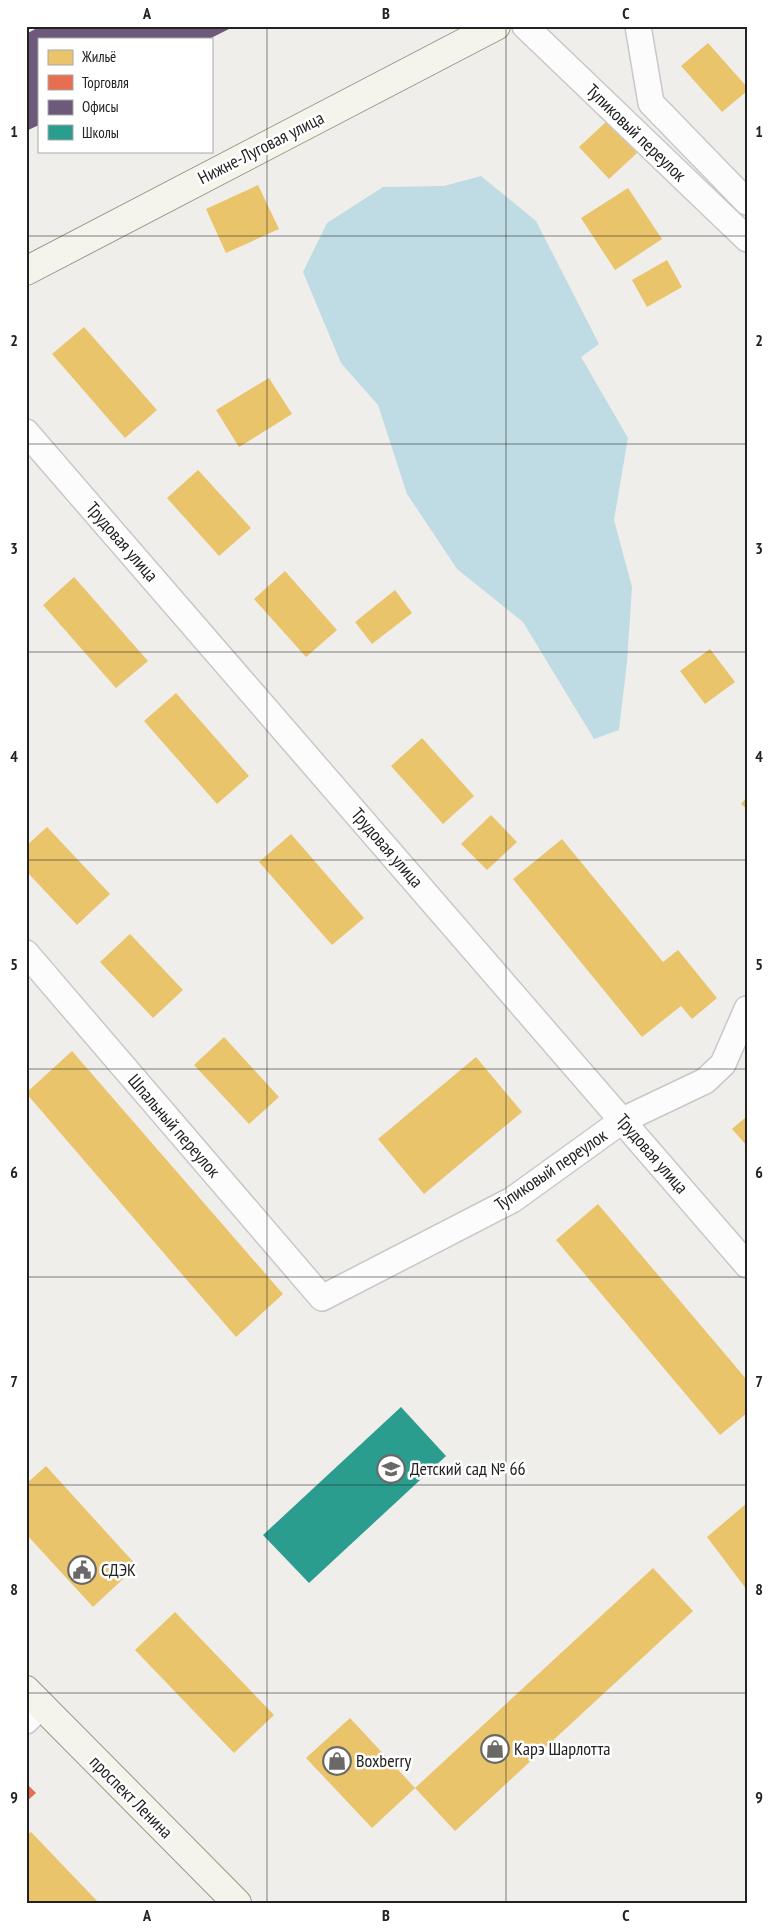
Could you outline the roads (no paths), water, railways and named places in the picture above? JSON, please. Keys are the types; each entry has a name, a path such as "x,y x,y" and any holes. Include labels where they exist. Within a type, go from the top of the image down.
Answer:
{"street":[{"name":"Нижне-Луговая улица","path":"26,271 496,26"},
{"name":"Тупиковый переулок","path":"524,26 747,239"},
{"name":"Тупиковый переулок","path":"638,26 651,103 747,202"},
{"name":"Трудовая улица","path":"26,432 747,1265"},
{"name":"Шпальный переулок","path":"26,954 322,1298"},
{"name":"Тупиковый переулок","path":"322,1298 512,1200 623,1120 704,1081 723,1064 747,1009"},
{"name":"проспект Ленина","path":"31,1706 236,1903"}],"water":[{"path":"481,176 536,221 599,344 581,357 628,438 614,520 632,587 627,662 619,730 594,739 523,622 457,569 407,494 378,405 341,363 303,272 327,223 383,187 444,186"}],"place":[{"name":"Детский сад № 66","path":"391,1469"},
{"name":"СДЭК","path":"82,1570"},
{"name":"Карэ Шарлотта","path":"495,1749"},
{"name":"Boxberry","path":"337,1761"}]}
